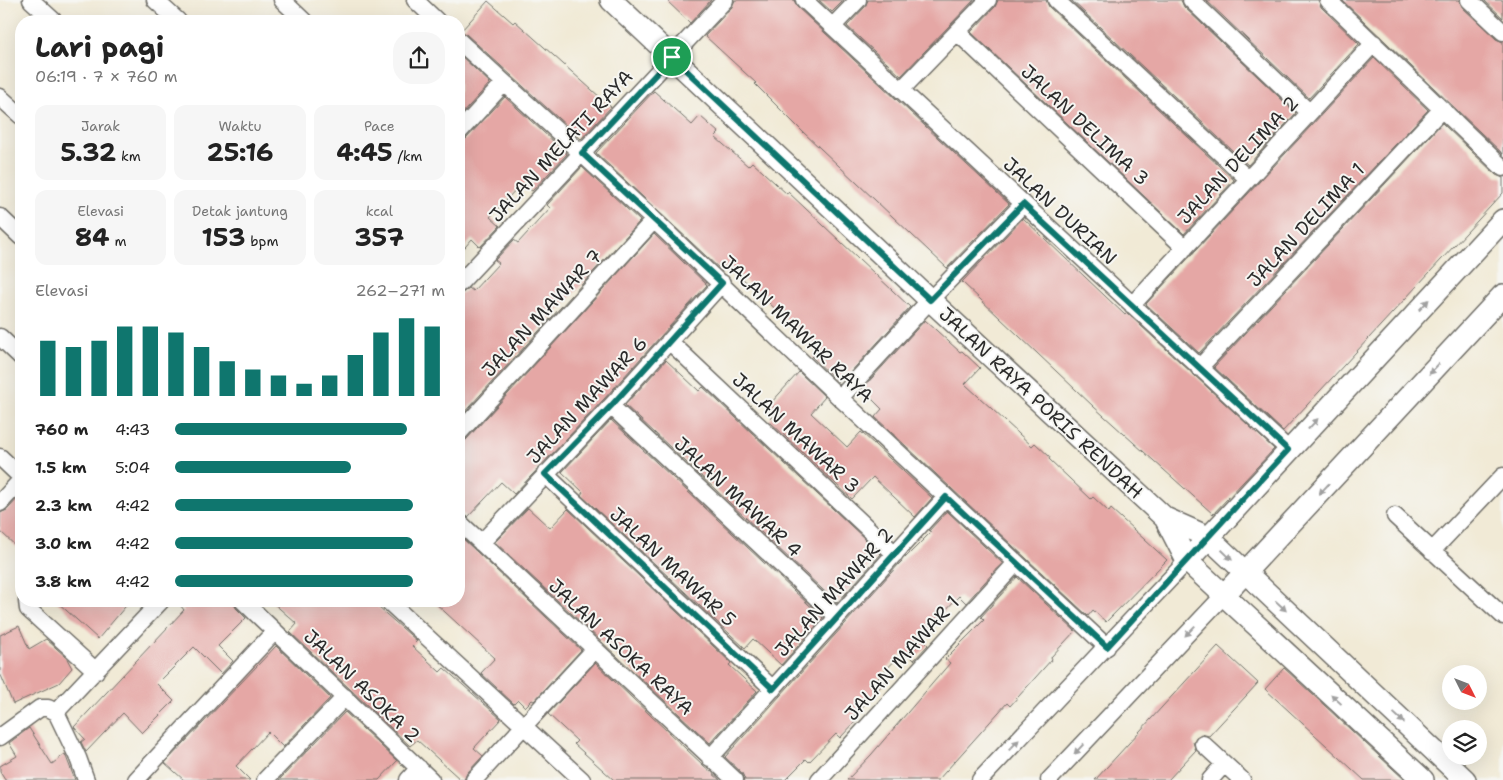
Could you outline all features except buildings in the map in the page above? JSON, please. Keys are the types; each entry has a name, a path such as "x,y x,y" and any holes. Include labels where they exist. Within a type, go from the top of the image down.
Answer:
{"street":[{"path":"31,0 47,15"},
{"path":"155,0 171,15"},
{"path":"282,0 298,15"},
{"path":"415,0 431,15"},
{"name":"JALAN RAYA PORIS RENDAH","path":"611,0 676,53 930,300 1165,518 1208,537 1465,780"},
{"name":"JALAN MELATI RAYA","path":"465,278 725,0"},
{"name":"JALAN DURIAN","path":"804,0 1288,450"},
{"path":"833,26 858,0"},
{"path":"901,90 988,0"},
{"path":"1056,0 1248,179"},
{"path":"1191,0 1310,112"},
{"path":"1328,0 1503,168"},
{"path":"1469,0 1503,32"},
{"name":"JALAN DELIMA 3","path":"957,32 1185,248"},
{"name":"JALAN DELIMA 2","path":"1132,305 1374,43"},
{"name":"JALAN MAWAR RAYA","path":"465,47 722,283 840,398 1107,647"},
{"path":"465,125 504,83"},
{"path":"0,97 15,111"},
{"name":"JALAN DELIMA 1","path":"1199,368 1442,109"},
{"path":"840,398 930,300 1023,204"},
{"path":"0,217 15,231"},
{"name":"JALAN MAWAR 7","path":"465,426 654,220"},
{"path":"980,780 1107,647 1503,220"},
{"name":"JALAN MAWAR 6","path":"481,543 611,406 722,283"},
{"path":"1049,780 1246,572 1503,295"},
{"path":"0,337 15,351"},
{"name":"JALAN MAWAR 3","path":"669,341 895,554"},
{"name":"JALAN MAWAR 4","path":"611,406 837,618"},
{"path":"0,457 15,472"},
{"name":"JALAN MAWAR 5","path":"545,474 773,689"},
{"path":"1432,551 1503,476"},
{"path":"0,503 15,485"},
{"name":"JALAN MAWAR 2","path":"710,758 946,497"},
{"path":"1395,516 1503,616"},
{"name":"JALAN RAYA PORIS RENDAH","path":"1165,518 1186,561"},
{"name":"JALAN ASOKA RAYA","path":"465,528 734,780"},
{"path":"1186,561 1423,780"},
{"name":"JALAN MAWAR 1","path":"819,780 1016,563"},
{"path":"56,712 155,607"},
{"name":"JALAN ASOKA 2","path":"249,607 345,697 413,774 431,780"},
{"path":"395,607 582,780"},
{"path":"31,608 96,670"},
{"path":"136,780 275,631"},
{"path":"474,780 594,650"},
{"path":"265,780 345,697"},
{"path":"0,737 33,712 40,708 48,708 56,712 78,758 86,780"},
{"path":"1203,744 1242,780"},
{"path":"1210,780 1224,764"}],"route":[{"path":"672,57 930,300 1023,204 1288,450 1107,647 946,497 773,689 545,474 611,406 722,283 582,153 672,57"}]}
